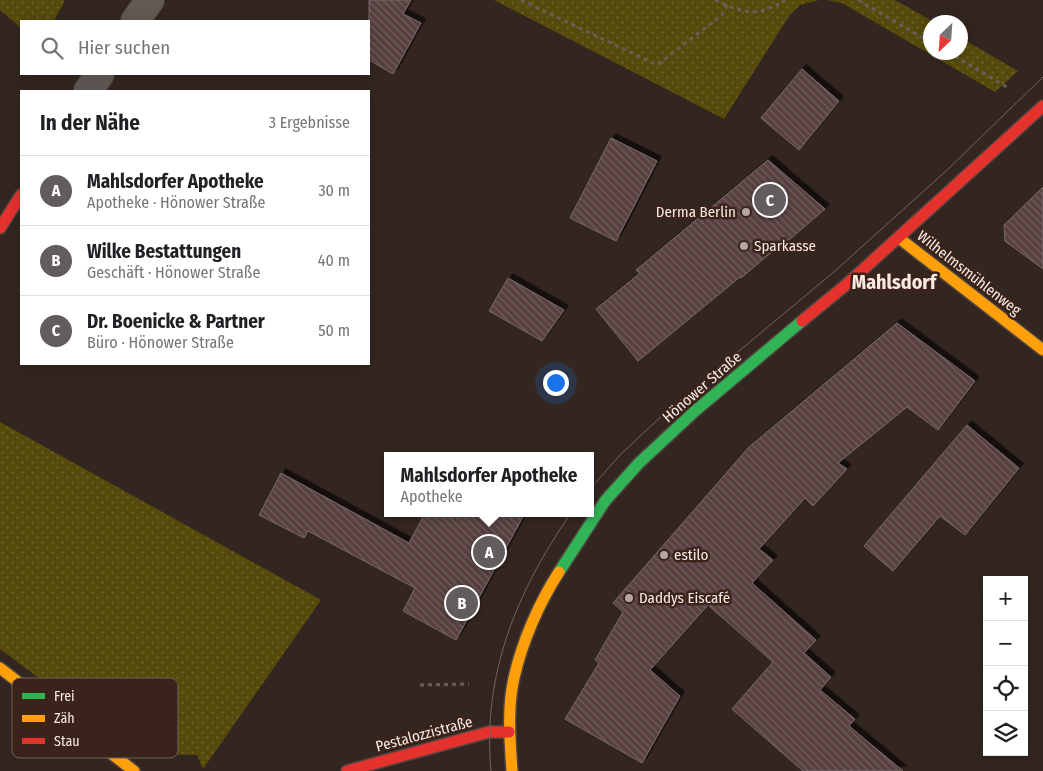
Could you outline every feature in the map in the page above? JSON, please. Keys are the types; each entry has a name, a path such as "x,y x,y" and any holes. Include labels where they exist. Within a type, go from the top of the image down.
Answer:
{"main road":[{"name":"Hönower Straße","path":"512,771 509,732 514,679 529,633 549,588 605,501 639,463 695,411 899,238 1043,106"},
{"path":"0,228 20,197"},
{"name":"Wilhelmsmühlenweg","path":"899,238 1043,350"},
{"path":"0,668 13,678"},
{"name":"Pestalozzistraße","path":"347,771 489,732 509,732"},
{"path":"117,758 134,771"}],"street":[{"path":"136,20 150,0"},
{"path":"89,90 99,75"}],"path":[{"path":"521,0 657,65 722,15 726,5"},
{"path":"715,0 744,12 760,12 785,0"},
{"path":"858,0 923,38"},
{"path":"961,60 1010,89"},
{"path":"420,685 469,684"}],"shaded area":[{"path":"0,0 65,0 55,20 20,20 20,27 0,10"},
{"path":"494,0 819,0 800,5 789,16 724,119"},
{"path":"827,0 895,0 923,16 923,50 842,3"},
{"path":"968,42 1018,71 995,92 940,60 968,60"},
{"path":"0,422 321,600 203,769 197,755 178,755 178,678 39,678 0,649"}],"building":[{"path":"369,0 411,0 403,14 421,23 393,74 370,61"},
{"path":"802,69 839,101 799,150 761,118"},
{"path":"611,138 657,161 616,241 570,218"},
{"path":"768,160 825,209 775,252 774,250 638,361 596,309 640,273 636,270"},
{"path":"1043,187 1043,269 1005,241 1004,225"},
{"path":"508,278 564,310 542,341 489,311"},
{"path":"897,323 975,381 938,430 907,407 838,463 847,469 813,506 805,498 759,549 773,560 752,583 816,640 804,653 831,677 820,690 855,719 849,726 903,771 803,771 732,709 773,662 708,605 650,670 680,696 642,763 565,719 599,663 595,660 623,612 613,603 749,447"},
{"path":"967,425 1019,468 965,535 940,516 893,571 864,546"},
{"path":"281,473 409,543 423,517 523,517 456,640 403,611 415,588 308,531 304,538 259,515"}],"tram line":[{"path":"594,484 621,454 667,411 835,271 946,171 1043,77"},
{"path":"491,771 490,735 492,701 498,667 507,635 534,573 568,517"}],"traffic: fast":[{"path":"559,572 605,501 639,463 695,411 802,321"}],"traffic: slow":[{"path":"899,238 1043,350"},
{"path":"512,771 510,713 514,678 532,623 559,572"},
{"path":"0,668 13,678"},
{"path":"117,758 134,771"}],"traffic: jam":[{"path":"802,321 847,284 1043,106"},
{"path":"0,228 20,197"},
{"path":"347,771 489,732 509,732"}],"place":[{"name":"Dr. Boenicke & Partner","path":"770,200"},
{"name":"Derma Berlin","path":"746,212"},
{"name":"Sparkasse","path":"744,246"},
{"name":"Mahlsdorfer Apotheke","path":"489,552"},
{"name":"estilo","path":"664,555"},
{"name":"Daddys Eiscafé","path":"629,598"},
{"name":"Wilke Bestattungen","path":"462,603"}],"district":[{"name":"Mahlsdorf","path":"894,282"}]}
